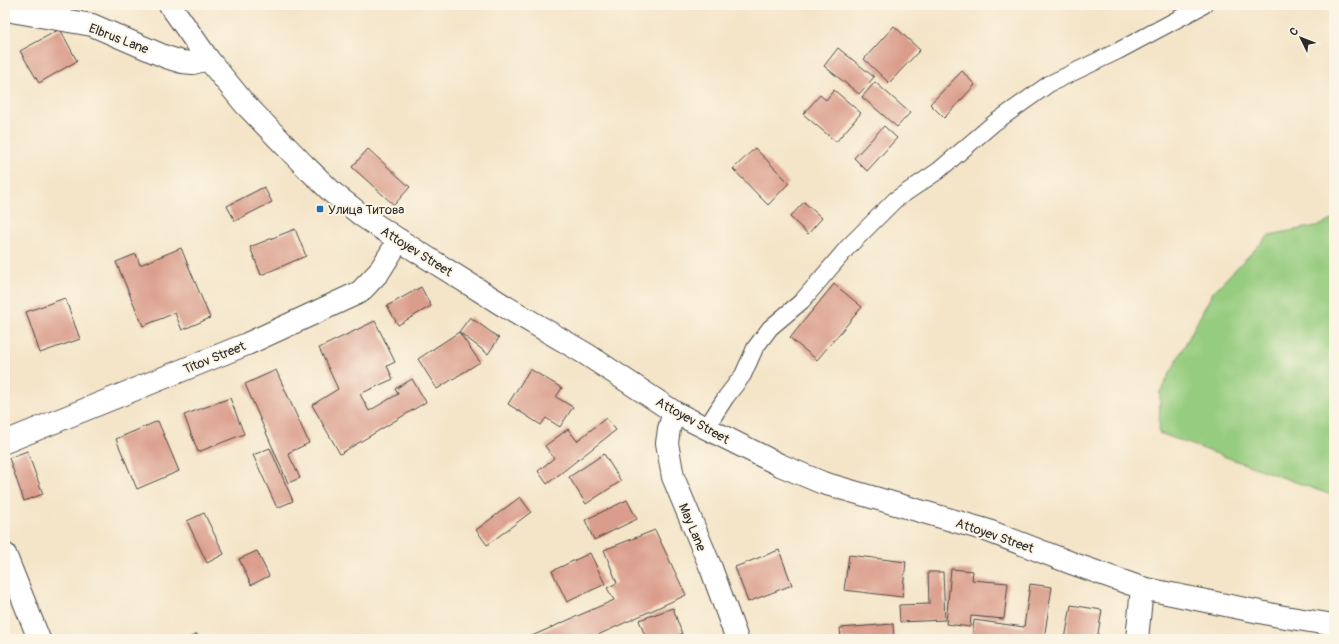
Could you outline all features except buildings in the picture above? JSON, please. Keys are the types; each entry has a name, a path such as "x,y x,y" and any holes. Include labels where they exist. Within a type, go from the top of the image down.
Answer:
{"street":[{"name":"Attoyev Street","path":"170,5 208,60 244,103 333,193 364,217 399,240 506,307 586,354 674,412 738,445 823,483 986,530 1074,564 1142,588 1279,616 1334,624"},
{"name":"Elbrus Lane","path":"5,9 92,25 166,57 182,62 193,63 208,60"},
{"name":"Titov Street","path":"5,442 247,344 360,292 379,272 399,240"},
{"name":"May Lane","path":"674,412 667,443 672,477 711,568 737,639"},
{"path":"5,554 39,639"},
{"path":"1137,639 1142,588"}],"lane":[{"path":"706,428 726,397 743,375 755,348 770,328 802,301 848,247 895,200 938,171 994,123 1049,84 1124,48 1204,5"}],"green space":[{"path":"1334,219 1334,496 1159,433 1160,392 1213,292 1269,235 1321,225"}],"place":[{"name":"Улица Титова","path":"320,209"}]}
